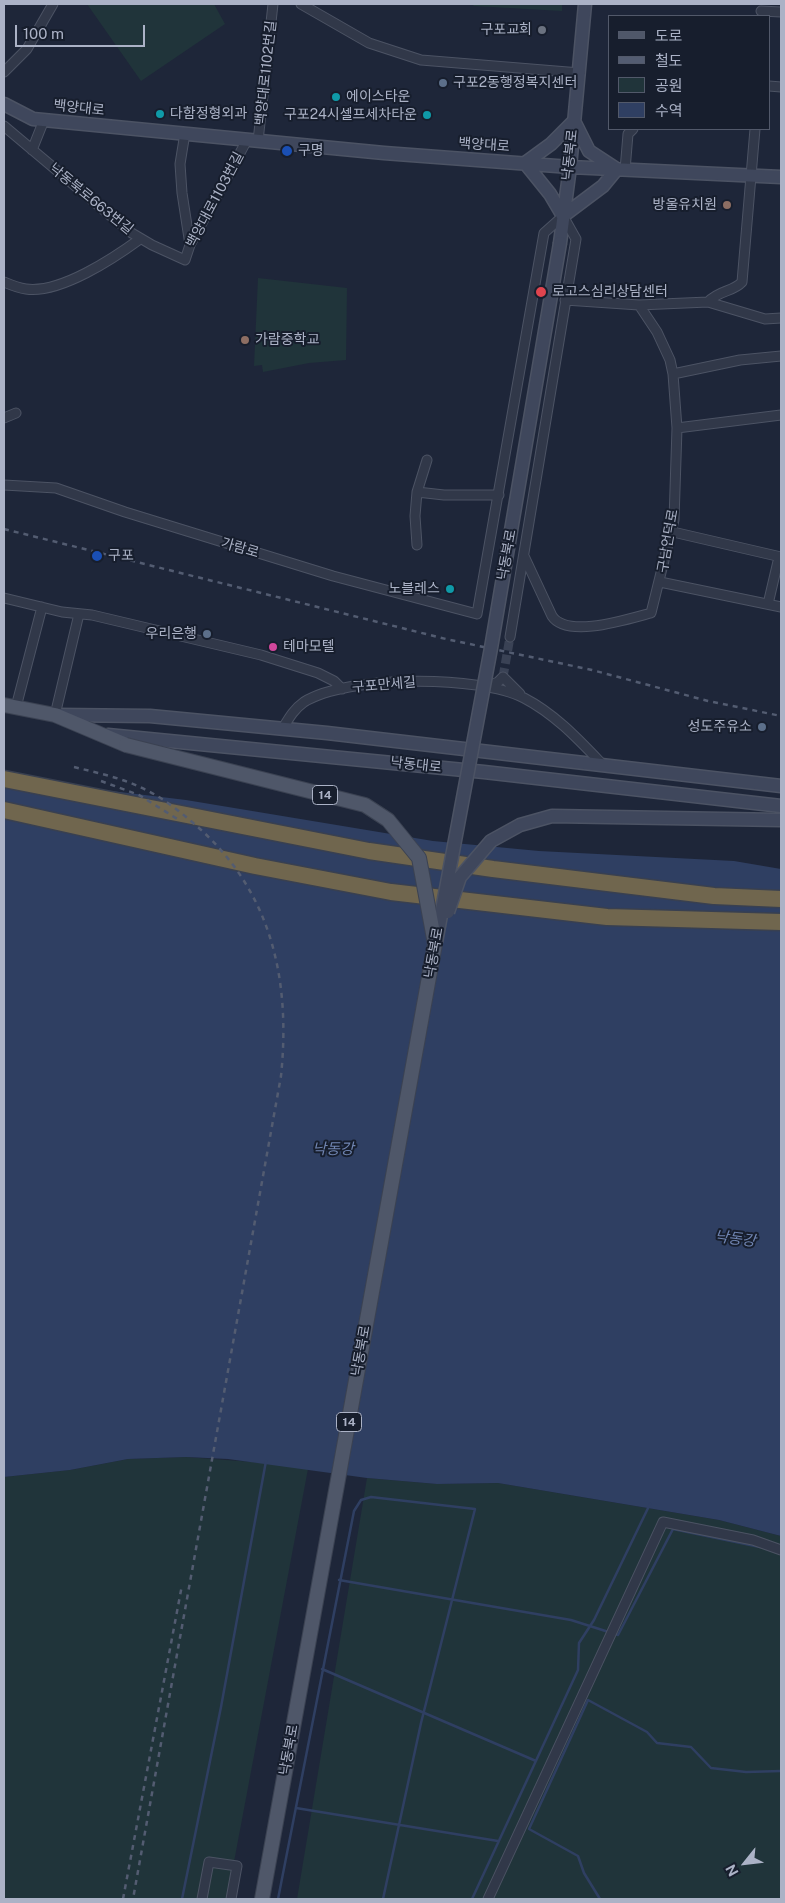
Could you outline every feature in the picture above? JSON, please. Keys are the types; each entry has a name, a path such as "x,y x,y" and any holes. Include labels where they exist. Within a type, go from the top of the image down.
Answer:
{"highway":[{"path":"4,779 379,852 493,869 704,894 781,899"},
{"path":"4,810 256,866 391,892 607,917 781,922"}],"main road":[{"name":"낙동북로","path":"262,1899 491,648 564,216 586,4"},
{"name":"백양대로","path":"4,104 33,118 44,120 253,141 570,167 781,177"},
{"path":"574,121 589,152 621,170 564,216 550,194 525,163 551,144 574,121"},
{"name":"낙동대로","path":"10,706 55,715 105,735 484,772 781,806"},
{"name":"14","path":"55,715 126,745 365,804 388,820 419,858 436,944"},
{"name":"낙동대로","path":"55,715 150,716 283,728 781,786"},
{"name":"14","path":"436,944 460,877 491,841 520,825 552,816 781,820"}],"street":[{"path":"4,72 27,49 53,4"},
{"name":"백양대로1102번길","path":"253,141 273,4"},
{"path":"301,4 369,43 422,60 580,73"},
{"path":"761,10 781,12"},
{"path":"32,150 44,120"},
{"name":"낙동북로663번길","path":"4,126 105,213 140,239 185,260"},
{"path":"621,170 628,134 632,130"},
{"path":"708,302 719,292 734,288 742,282 753,176 755,130"},
{"path":"185,133 180,164 182,193 190,245"},
{"name":"백양대로1103번길","path":"185,260 190,245 253,141"},
{"path":"417,492 444,495 499,495 544,233 564,216 576,239 510,637"},
{"path":"4,282 26,289 50,286 96,268 140,239"},
{"path":"565,300 639,305 708,302 765,318 781,318"},
{"name":"구남언덕로","path":"524,556 552,616 556,622 562,625 583,627 651,613 672,532 677,428 673,374 664,347 639,305"},
{"path":"673,374 740,360 781,356"},
{"path":"4,418 16,413"},
{"path":"677,428 781,415"},
{"path":"417,545 415,516 417,492 427,460"},
{"name":"가람로","path":"4,485 56,488 124,512 334,576 477,614 499,495"},
{"path":"672,532 780,557 768,604"},
{"path":"660,582 781,607"},
{"name":"구포만세길","path":"4,598 260,655 318,673 334,681 342,689 410,681 449,681 488,686 524,698 569,730 602,764"},
{"path":"10,706 42,607"},
{"path":"55,715 79,614"},
{"path":"488,686 503,677 524,698"},
{"path":"283,728 294,710 304,702 342,689"},
{"path":"488,1899 663,1522 753,1540 781,1550"},
{"path":"202,1899 209,1862 237,1866 231,1899"}],"green space":[{"path":"87,4 214,4 225,24 141,81"},
{"path":"472,4 562,4 562,11 474,6"},
{"path":"258,278 347,288 346,360 309,363 263,372 262,365 254,366"},
{"path":"186,1457 266,1463 308,1469 227,1899 4,1899 4,1477 70,1470 128,1459"},
{"path":"367,1478 437,1484 498,1483 719,1520 781,1536 781,1899 297,1899"}],"water":[{"name":"낙동강","path":"4,778 186,800 433,841 539,851 734,861 781,869 781,1536 719,1520 498,1483 437,1484 367,1478 228,1459 186,1457 128,1459 70,1470 4,1477"}],"waterway":[{"path":"182,1899 221,1707 266,1461"},
{"path":"278,1899 354,1511 361,1500 371,1497 475,1509 421,1723 383,1899"},
{"path":"472,1899 578,1670 579,1643 594,1620 650,1504"},
{"path":"339,1580 571,1620 618,1635 673,1529 760,1547"},
{"path":"322,1669 536,1761"},
{"path":"600,1899 584,1873 578,1856 529,1829 588,1700 647,1732 657,1743 691,1747 711,1768 746,1772 781,1771"},
{"path":"296,1808 498,1841"}],"tunnel":[{"path":"503,677 510,637"}],"railway":[{"path":"4,529 446,639 592,670 708,701 781,716"},
{"path":"74,767 119,779 152,793 192,822 219,848 241,876 258,906 270,937 278,970 282,1004 281,1076 133,1899"},
{"path":"101,781 139,795 179,820"},
{"path":"123,1899 182,1585"}],"place":[{"name":"구포교회","path":"542,30"},
{"name":"구포2동행정복지센터","path":"443,83"},
{"name":"에이스타운","path":"336,97"},
{"name":"다함정형외과","path":"160,114"},
{"name":"구포24시셀프세차타운","path":"427,115"},
{"name":"구명","path":"287,151"},
{"name":"방울유치원","path":"727,205"},
{"name":"로고스심리상담센터","path":"541,292"},
{"name":"가람중학교","path":"245,340"},
{"name":"구포","path":"97,556"},
{"name":"노블레스","path":"450,589"},
{"name":"우리은행","path":"207,634"},
{"name":"테마모텔","path":"273,647"},
{"name":"성도주유소","path":"762,727"}]}
